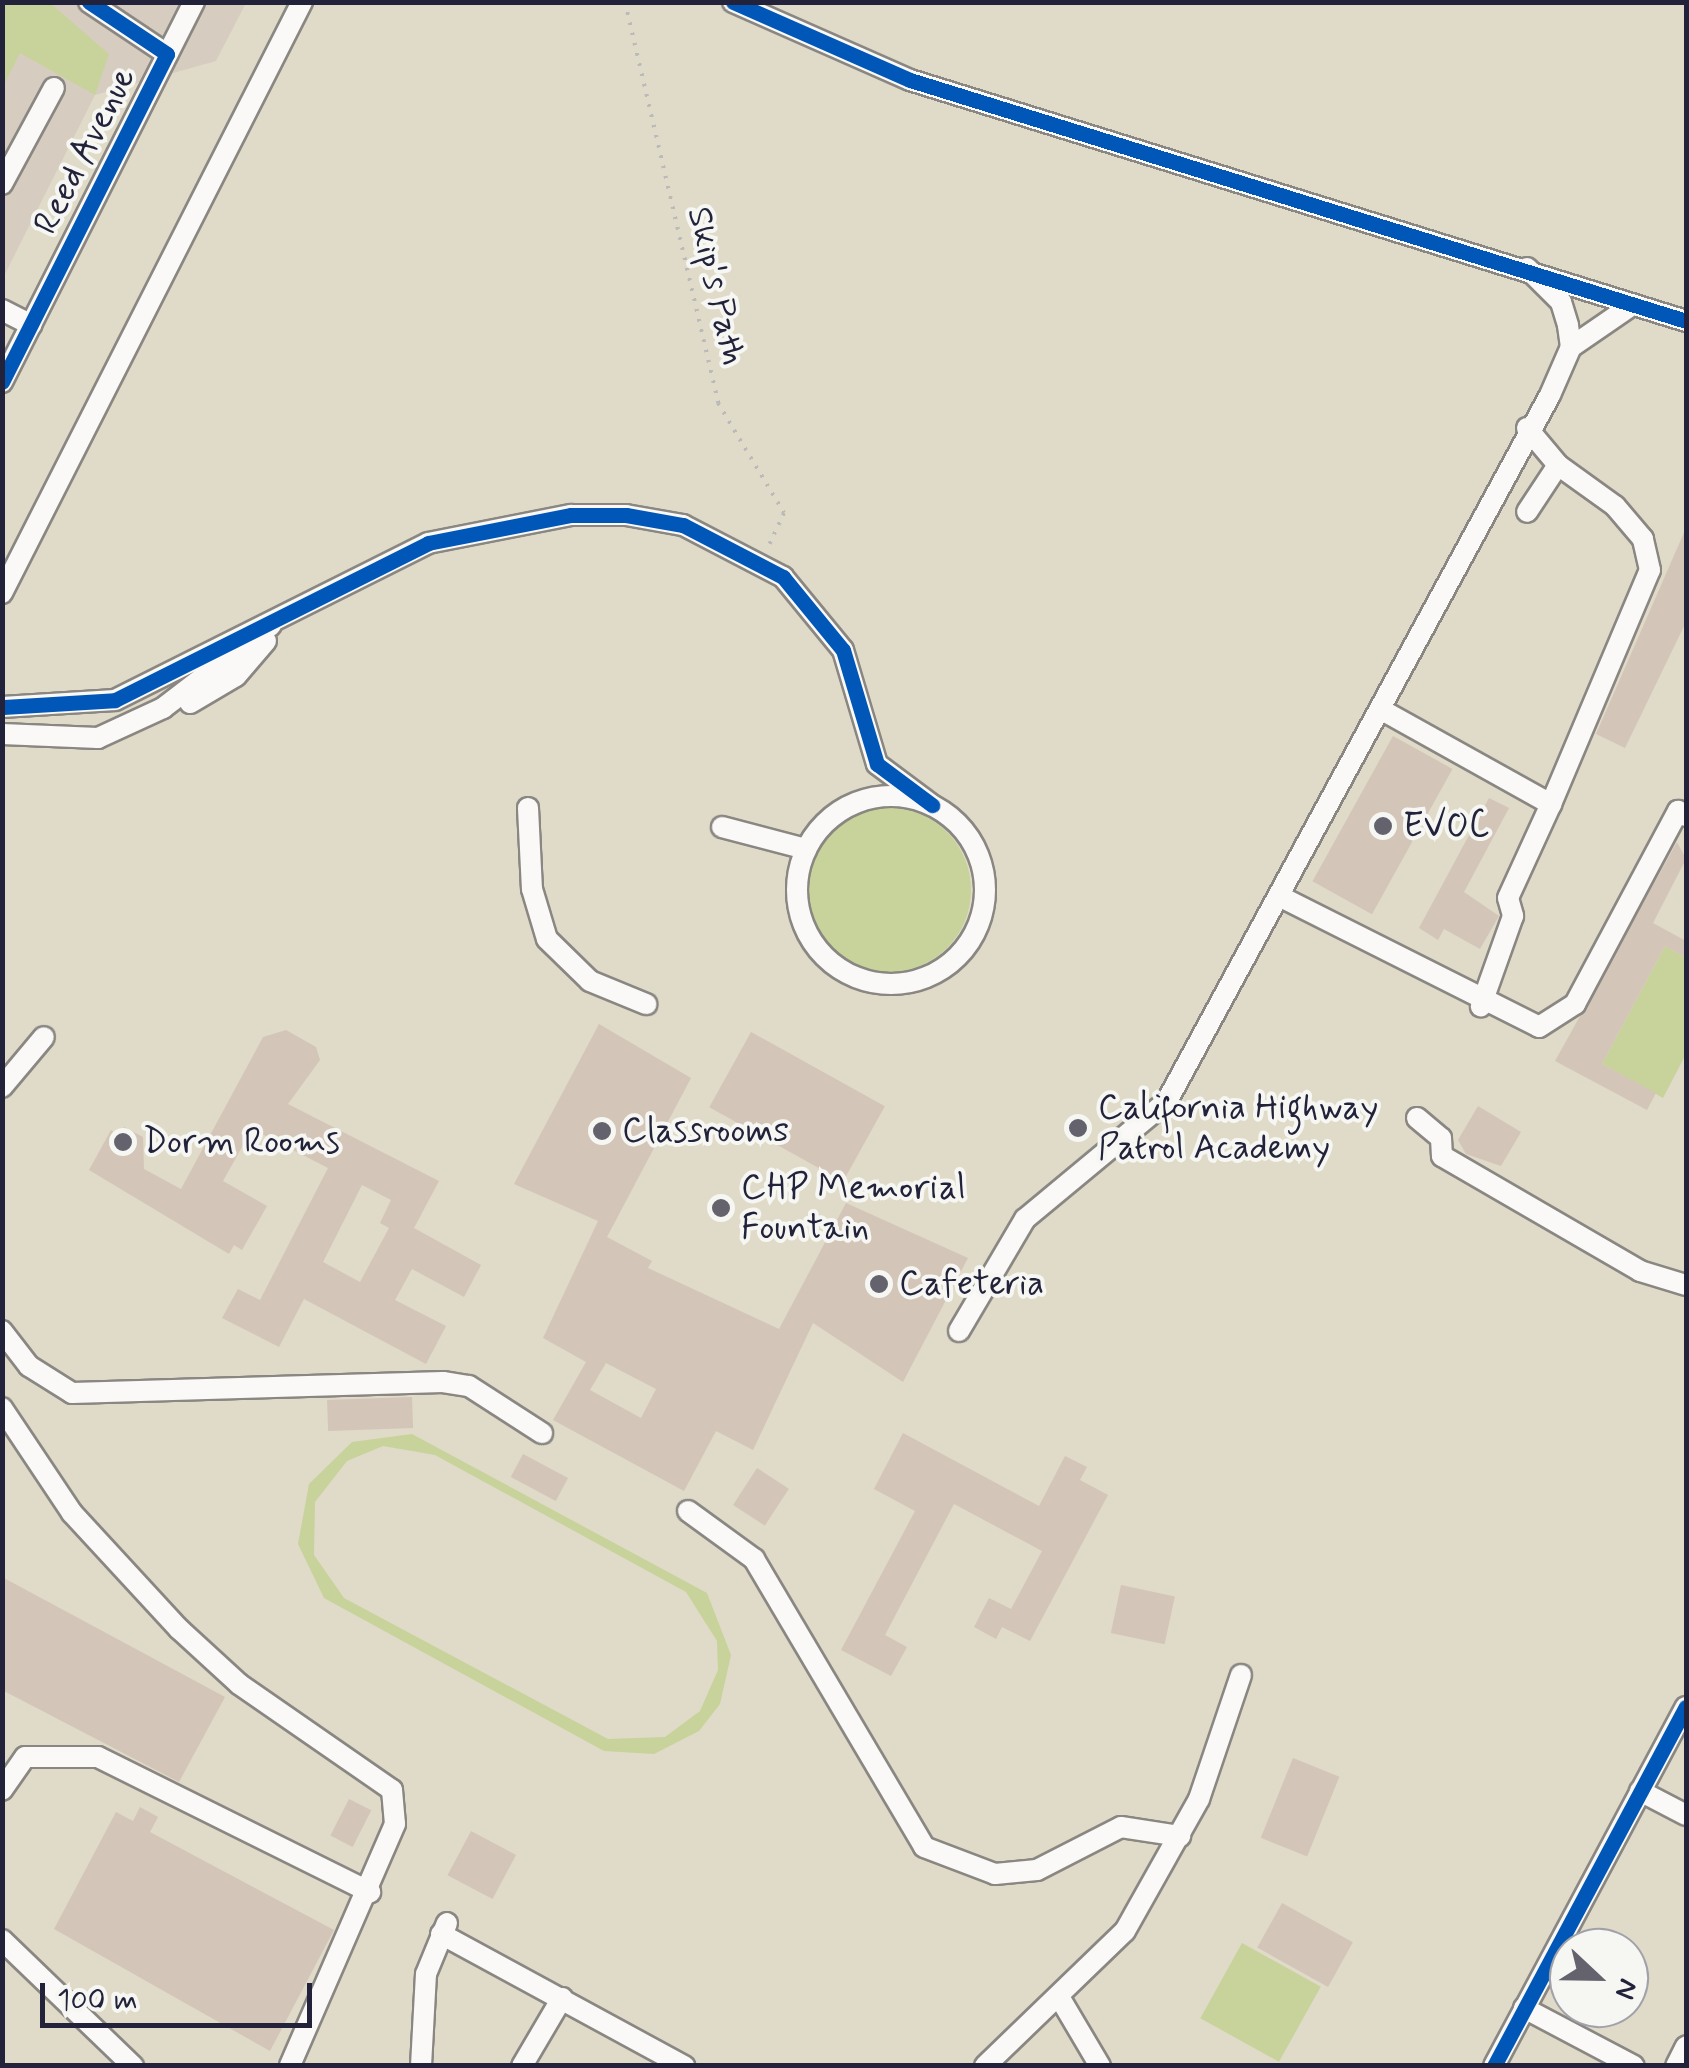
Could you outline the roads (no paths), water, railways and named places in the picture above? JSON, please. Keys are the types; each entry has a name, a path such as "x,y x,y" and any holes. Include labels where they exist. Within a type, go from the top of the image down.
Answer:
{"street":[{"path":"89,2 167,54"},
{"name":"Reed Avenue","path":"2,382 194,2"},
{"path":"2,592 302,2"},
{"path":"733,2 910,80 1527,268 1686,321"},
{"path":"2,184 54,88"},
{"path":"1527,268 1561,302 1571,347"},
{"path":"959,1332 1025,1219 1167,1100 1571,347 1632,305"},
{"path":"2,310 31,324"},
{"path":"1482,1006 1514,916 1508,898 1650,570 1643,539 1615,506 1558,465 1527,428"},
{"path":"1527,512 1558,465"},
{"path":"2,707 115,700 428,542 572,515 684,525 762,560 843,650 878,764 967,834 985,893 962,951 920,979 871,982 826,958 798,898 806,850 878,764"},
{"path":"2,734 98,738 163,708 284,614"},
{"path":"1380,709 1551,804"},
{"path":"842,810 886,796 932,805"},
{"path":"528,808 532,889 547,939 590,981 646,1004"},
{"path":"1279,896 1482,1006 1539,1027 1567,1012 1678,811 1686,816"},
{"path":"722,827 806,850"},
{"path":"2,1087 44,1037"},
{"path":"1417,1118 1441,1138 1442,1156 1640,1271 1686,1285"},
{"path":"2,1331 30,1366 72,1393 443,1382 470,1386 542,1433"},
{"path":"4,1412 72,1513 179,1629 240,1684 392,1790 395,1824 370,1892 290,2066"},
{"path":"688,1511 754,1558 924,1848 995,1874 1037,1870 1121,1827 1180,1836"},
{"path":"985,2066 1061,2000 1124,1931 1180,1836 1218,1756 1240,1675"},
{"path":"1494,2066 1686,1707"},
{"path":"2,1790 24,1758 98,1757 370,1892"},
{"path":"1640,1791 1686,1815"},
{"path":"421,2066 419,2014 444,1929 684,2066"},
{"path":"2,1940 133,2066"},
{"path":"522,2066 562,1998"},
{"path":"1061,2000 1100,2066"},
{"path":"1524,2008 1634,2066"},
{"path":"1676,2066 1686,2046"}],"place":[{"name":"EVOC","path":"1383,826"},
{"name":"California Highway Patrol Academy","path":"1078,1128"},
{"name":"Classrooms","path":"602,1131"},
{"name":"Dorm Rooms","path":"123,1142"},
{"name":"CHP Memorial Fountain","path":"721,1208"},
{"name":"Cafeteria","path":"879,1284"}]}
